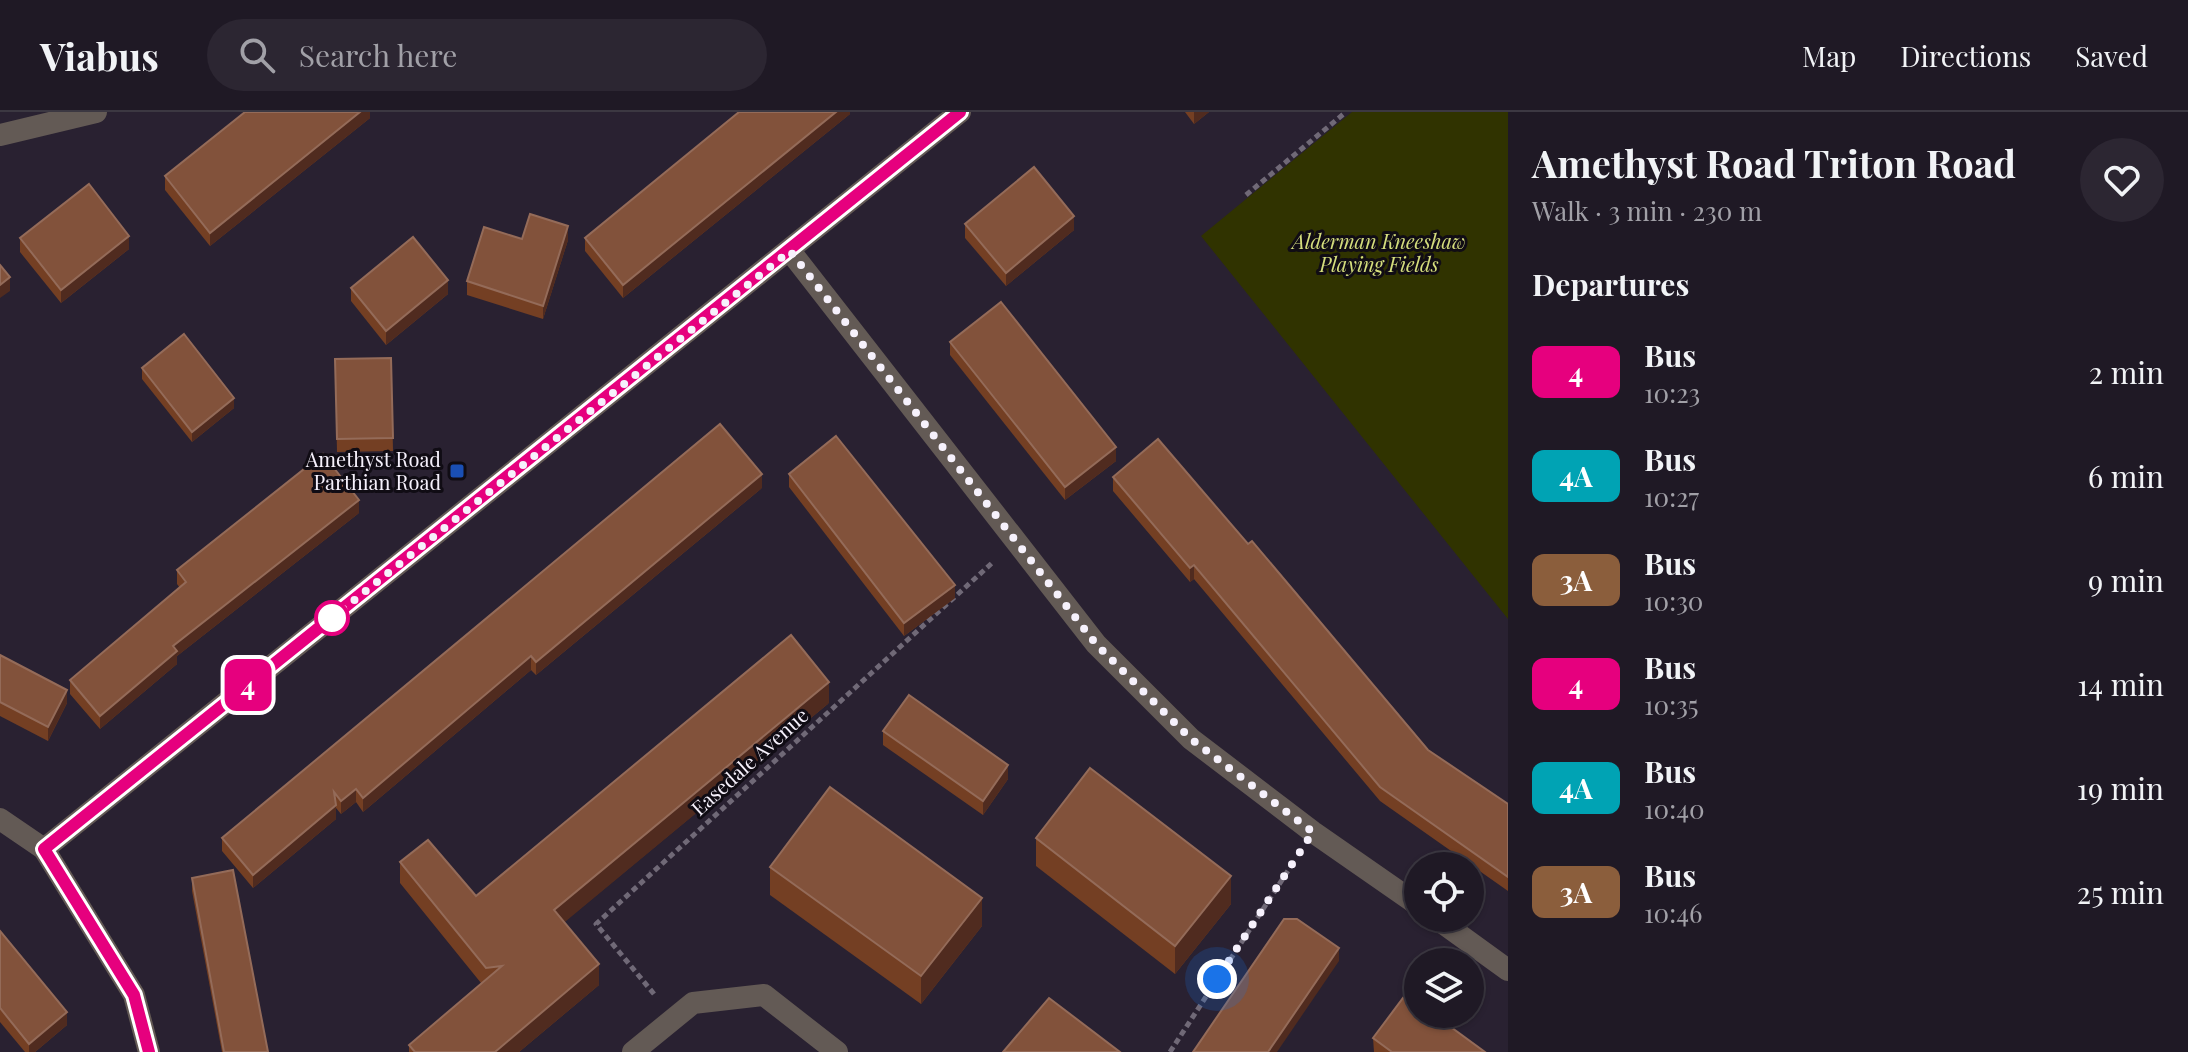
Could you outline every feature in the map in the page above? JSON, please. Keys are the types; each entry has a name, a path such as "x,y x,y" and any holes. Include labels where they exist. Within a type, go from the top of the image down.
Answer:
{"street":[{"path":"0,135 96,112"},
{"path":"44,849 960,112"},
{"path":"790,251 1096,644 1191,739 1313,832 1404,895"},
{"path":"0,819 44,849 134,995 149,1052"},
{"path":"1455,932 1508,970"},
{"path":"633,1052 693,1003 764,995 837,1052"}],"path":[{"path":"1246,195 1346,112"},
{"name":"Easedale Avenue","path":"674,1018 596,924 1016,541"},
{"path":"1170,1052 1313,832"}],"green space":[{"name":"Alderman Kneeshaw Playing Fields","path":"1352,112 1508,112 1508,619 1201,236"}],"building":[{"path":"245,112 360,112 210,233 165,176"},
{"path":"739,112 836,112 623,285 585,238"},
{"path":"1034,167 1074,216 1006,273 965,224"},
{"path":"89,184 129,236 61,290 20,238"},
{"path":"530,214 568,226 543,306 467,281 484,227 522,239"},
{"path":"413,237 448,280 386,331 351,288"},
{"path":"0,265 10,277 0,285"},
{"path":"1001,302 1116,447 1065,487 950,342"},
{"path":"184,334 234,398 192,432 142,368"},
{"path":"391,358 393,438 337,439 335,359"},
{"path":"720,424 762,474 536,662 531,656 363,798 356,789 341,801 334,792 336,805 253,875 222,838"},
{"path":"836,436 955,585 904,623 789,474"},
{"path":"1158,439 1248,544 1252,541 1428,750 1508,804 1508,877 1484,860 1484,852 1472,852 1380,787 1194,565 1190,568 1113,477"},
{"path":"323,454 359,500 173,646 177,651 100,716 70,680 186,582 177,570"},
{"path":"791,635 829,682 554,910 599,964 495,1052 415,1052 409,1045 502,966 486,968 400,862 428,840 476,896"},
{"path":"0,655 67,690 48,727 0,702"},
{"path":"909,695 1008,765 983,801 883,731"},
{"path":"1090,768 1231,876 1175,946 1036,838"},
{"path":"830,787 982,898 921,976 770,867"},
{"path":"233,870 268,1052 224,1052 192,878"},
{"path":"1284,919 1297,919 1339,948 1268,1052 1193,1052"},
{"path":"0,931 67,1012 29,1044 0,1008"},
{"path":"1404,997 1404,1028 1452,1028 1485,1052 1392,1052 1373,1038"},
{"path":"1049,998 1120,1052 1003,1052"}],"bus line":[{"name":"4","path":"149,1052 134,995 44,849 960,112"}],"place":[{"name":"Amethyst Road Parthian Road","path":"457,471"}],"route":[{"path":"332,618 790,251 1096,644 1191,739 1313,832 1217,979"}]}
